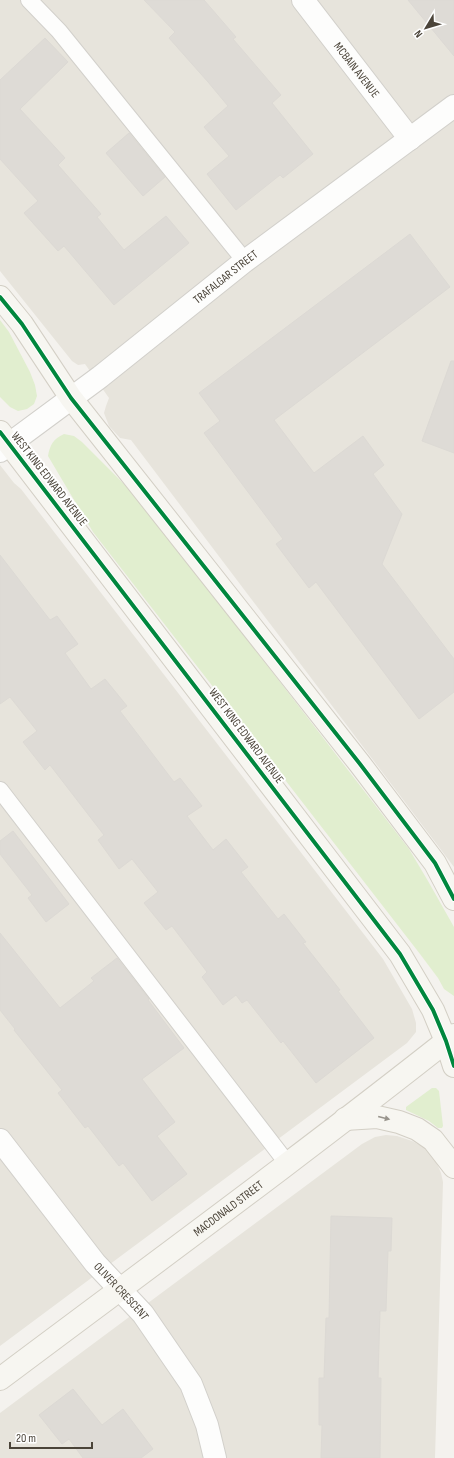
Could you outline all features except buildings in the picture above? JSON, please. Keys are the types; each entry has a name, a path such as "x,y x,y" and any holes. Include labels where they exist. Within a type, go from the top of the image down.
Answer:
{"main road":[{"path":"0,296 22,324 71,398 360,764 435,863 454,899"},
{"name":"WEST KING EDWARD AVENUE","path":"3,442 400,954 450,1038 454,1066"},
{"name":"MACDONALD STREET","path":"0,1379 419,1064 450,1038"},
{"path":"345,1119 377,1117 399,1122 417,1129 433,1140 454,1167"}],"street":[{"name":"MCBAIN AVENUE","path":"304,0 410,139"},
{"name":"TRAFALGAR STREET","path":"3,442 71,398 245,261 454,106"},
{"name":"OLIVER CRESCENT","path":"0,1140 95,1263 143,1314 191,1384 207,1425 215,1458"}],"lane":[{"path":"29,0 59,30 245,261"},
{"path":"0,790 287,1163"}],"shaded area":[{"path":"0,0 454,0 454,867 131,440 120,438 109,426 104,413 109,398 85,364 78,365 72,361 0,271"},
{"path":"0,465 14,483 21,489 383,959 412,1009 416,1023 416,1032 407,1043 0,1346"},
{"path":"386,1135 397,1136 412,1141 425,1148 435,1159 443,1182 435,1458 0,1458 0,1413 362,1144 375,1137"}],"green space":[{"path":"0,320 9,332 30,372 35,385 37,396 34,404 27,409 18,411 10,407 0,397"},
{"path":"64,434 74,436 82,442 130,490 151,515 409,849 454,927 454,996 444,989 438,978 420,954 93,532 48,456 53,443 57,438"},
{"path":"432,1088 436,1088 439,1091 442,1128 438,1128 429,1121 406,1110 406,1107"}],"cycle path":[{"path":"0,297 22,324 71,398 360,764 435,863 454,899"},
{"path":"0,432 400,954 433,1010 446,1041 454,1066"}]}
